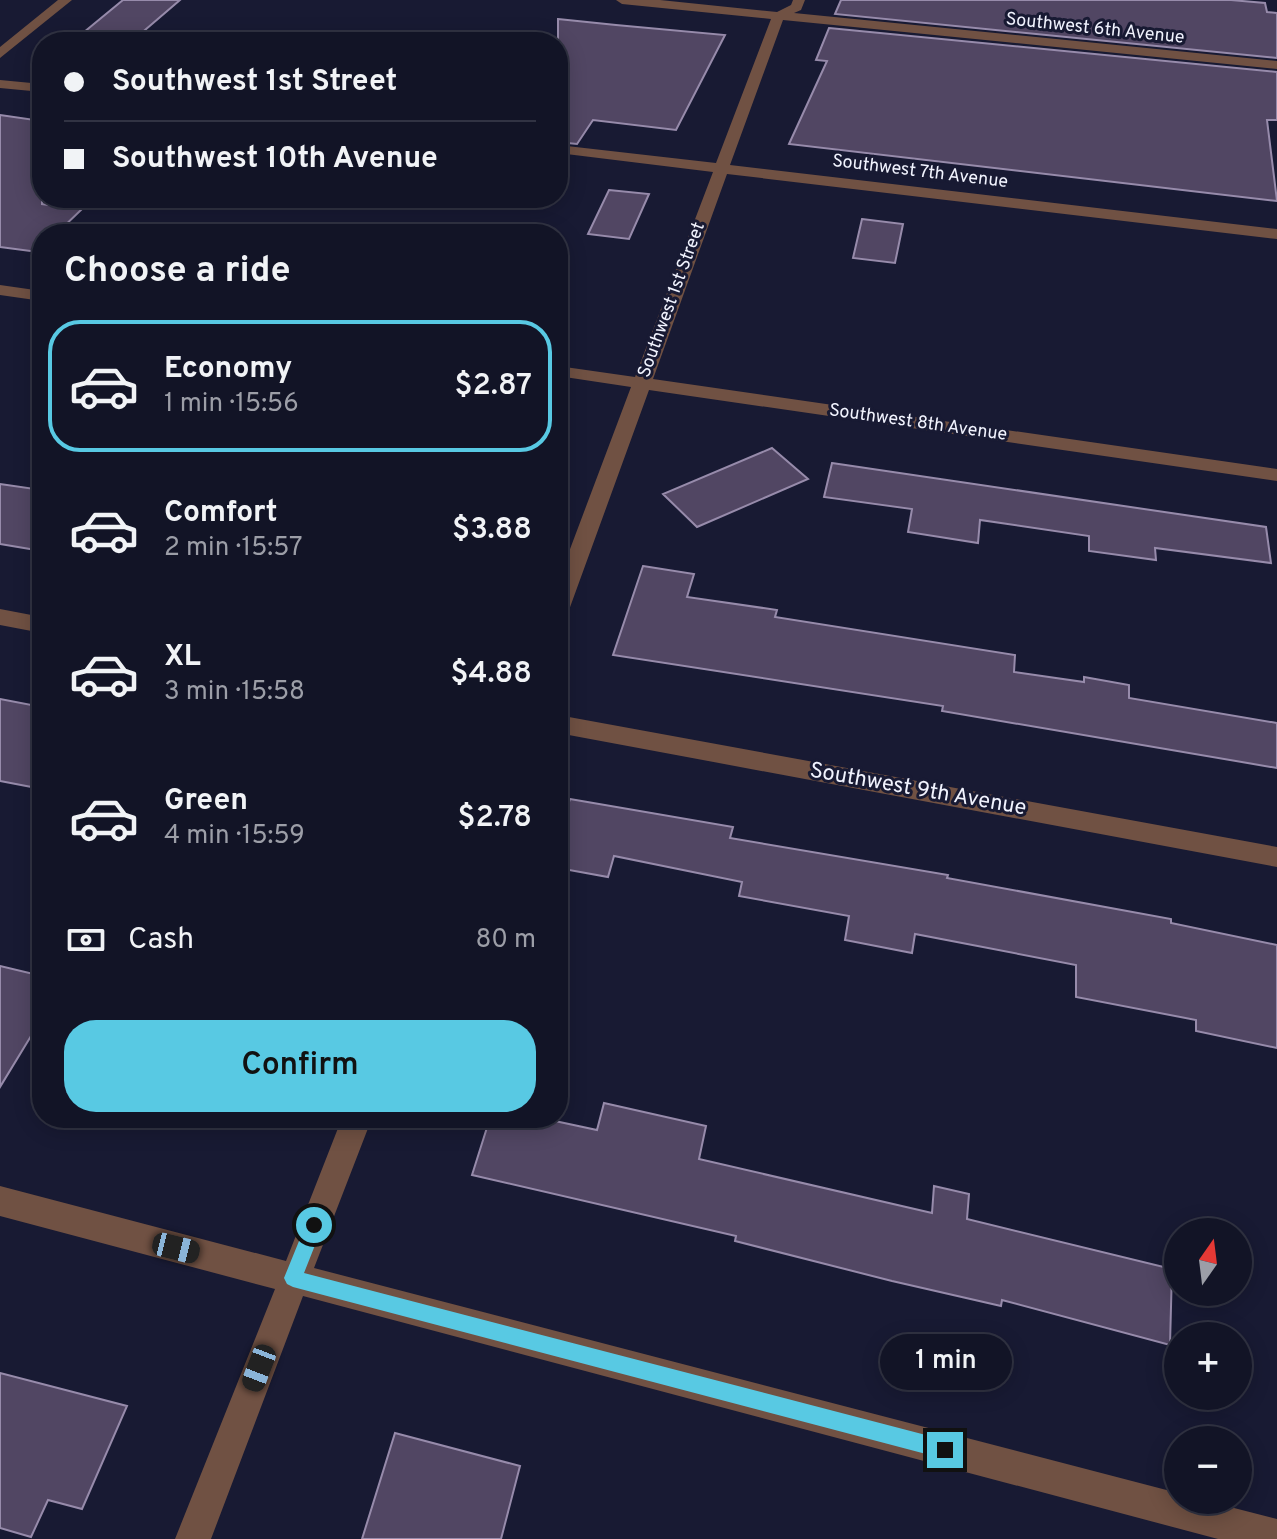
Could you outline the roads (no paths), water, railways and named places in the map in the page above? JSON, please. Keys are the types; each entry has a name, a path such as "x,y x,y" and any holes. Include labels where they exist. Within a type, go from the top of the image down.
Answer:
{"street":[{"path":"0,54 66,0"},
{"name":"Southwest 6th Avenue","path":"622,0 1277,65"},
{"path":"778,16 797,7 799,0"},
{"name":"Southwest 1st Street","path":"568,583 778,16"},
{"path":"0,84 32,87"},
{"name":"Southwest 7th Avenue","path":"568,150 1277,234"},
{"path":"0,290 32,295"},
{"name":"Southwest 8th Avenue","path":"568,372 1277,475"},
{"path":"0,617 32,623"},
{"name":"Southwest 9th Avenue","path":"568,726 1277,857"},
{"path":"193,1539 353,1128"},
{"path":"0,1201 1277,1537"}]}
